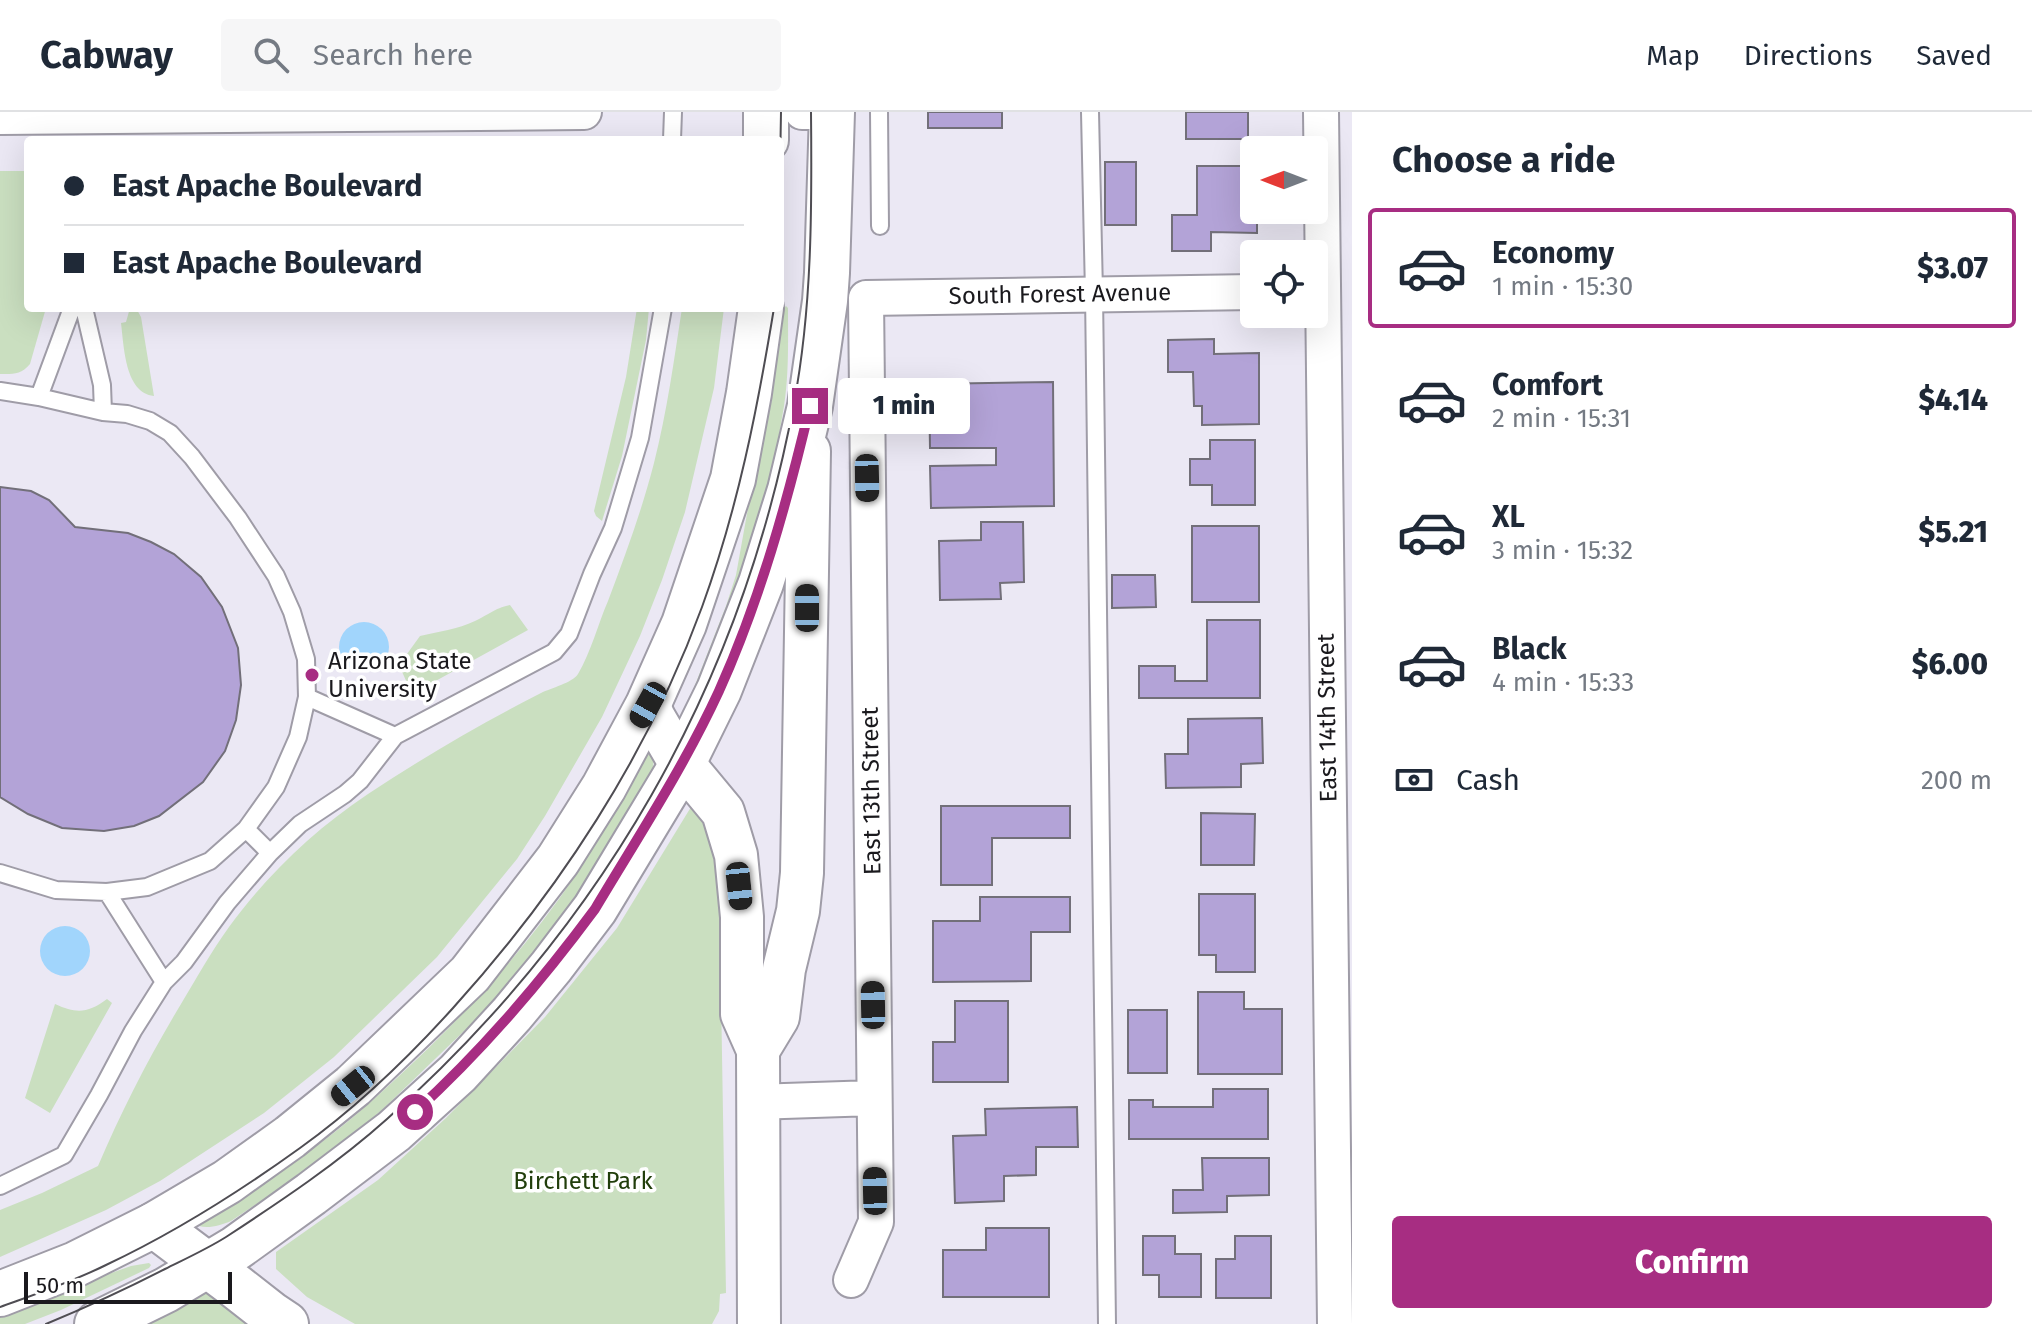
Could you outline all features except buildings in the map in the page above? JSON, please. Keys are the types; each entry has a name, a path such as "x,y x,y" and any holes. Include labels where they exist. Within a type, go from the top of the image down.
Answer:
{"main road":[{"path":"766,112 766,136"},
{"path":"97,1324 166,1290 236,1248 382,1140 458,1073 532,990 595,909 683,763 719,690 761,583 790,490 810,406 827,273 832,112"},
{"path":"0,1294 76,1264 154,1225 227,1182 353,1086 470,974 558,860 604,787 648,705 684,624 733,479 760,312"},
{"path":"154,1225 286,1324"}],"street":[{"path":"0,117 93,119 584,112"},
{"path":"802,112 832,112"},
{"name":"East 14th Street","path":"1319,240 1321,112"},
{"name":"South Forest Avenue","path":"866,298 1240,292"},
{"name":"East 13th Street","path":"851,1280 876,1222 866,298"},
{"name":"East 14th Street","path":"1319,328 1335,1324"},
{"path":"758,1050 778,1017 802,873 810,406"},
{"path":"648,705 675,754 723,812 736,855 742,917 742,1014 758,1050 759,1324"},
{"path":"757,1102 874,1098"}],"lane":[{"path":"672,136 673,112"},
{"path":"879,112 880,226"},
{"path":"1090,112 1107,1324"},
{"path":"39,397 71,312"},
{"path":"85,312 102,385 103,412"},
{"path":"0,1168 7,1183 64,1155 164,982 184,962 227,903 270,853 300,824 360,781 395,736 554,652 569,634 613,528 640,438 662,312"},
{"path":"0,391 127,414 150,421 170,433 238,518 276,576 292,612 306,659 307,697 298,737 276,787 246,829 210,861 147,887 107,892 56,890 0,873"},
{"path":"307,697 395,736"},
{"path":"246,829 270,853"},
{"path":"107,892 164,982"}],"green space":[{"path":"0,171 24,171 24,312 45,312 30,364 20,372 0,374"},
{"path":"784,308 788,308 786,394 768,483 734,595 688,703 736,575 771,404"},
{"path":"129,312 138,312 141,317 154,396 144,393 132,378 125,356 121,323 126,322"},
{"path":"636,312 649,312 646,340 622,456 602,521 594,511 626,377"},
{"path":"681,312 724,312 714,388 685,512 662,580 602,717 517,859 437,957 334,1057 264,1113 160,1181 106,1210 0,1257 0,1210 98,1166 126,1104 169,1024 229,927 275,872 310,838 368,794 475,728 578,674 591,647 639,515 659,444"},
{"path":"510,605 528,630 412,694 399,665 420,636 462,626"},
{"path":"650,752 654,753 653,771 584,888 488,1008 382,1110 321,1161 231,1221 211,1227 199,1226 323,1142 378,1095 470,1006 556,903 585,861"},
{"name":"Birchett Park","path":"697,806 716,846 719,875 726,1293 720,1294 719,1311 712,1324 355,1324 307,1297 276,1269 276,1252 378,1180 446,1118 545,1017 617,928 691,807"},
{"path":"107,999 112,1003 50,1113 25,1098 55,1004 82,1010"},
{"path":"149,1263 149,1268 61,1310 25,1324 0,1324 0,1318 100,1277"},
{"path":"206,1288 260,1324 136,1324"}],"water":[{"path":"364,622 382,629 389,647 382,665 364,672 346,665 339,647 346,629"},
{"path":"65,926 83,933 90,951 83,969 65,976 47,969 40,951 47,933"}],"tram line":[{"path":"781,112 781,136"},
{"path":"46,1324 121,1291 219,1241 349,1151 387,1119 464,1045 534,966 596,883 651,796 699,704 738,608 770,507 794,403 808,295 811,112"},
{"path":"0,1307 80,1277 181,1226 321,1133 418,1046 529,917 597,819 655,716 680,662 715,570 736,496 773,312"}],"place":[{"name":"Arizona State University","path":"312,675"}],"route":[{"path":"415,1112 458,1073 512,1014 581,928 683,763 719,690 761,583 790,490 810,406"}]}
